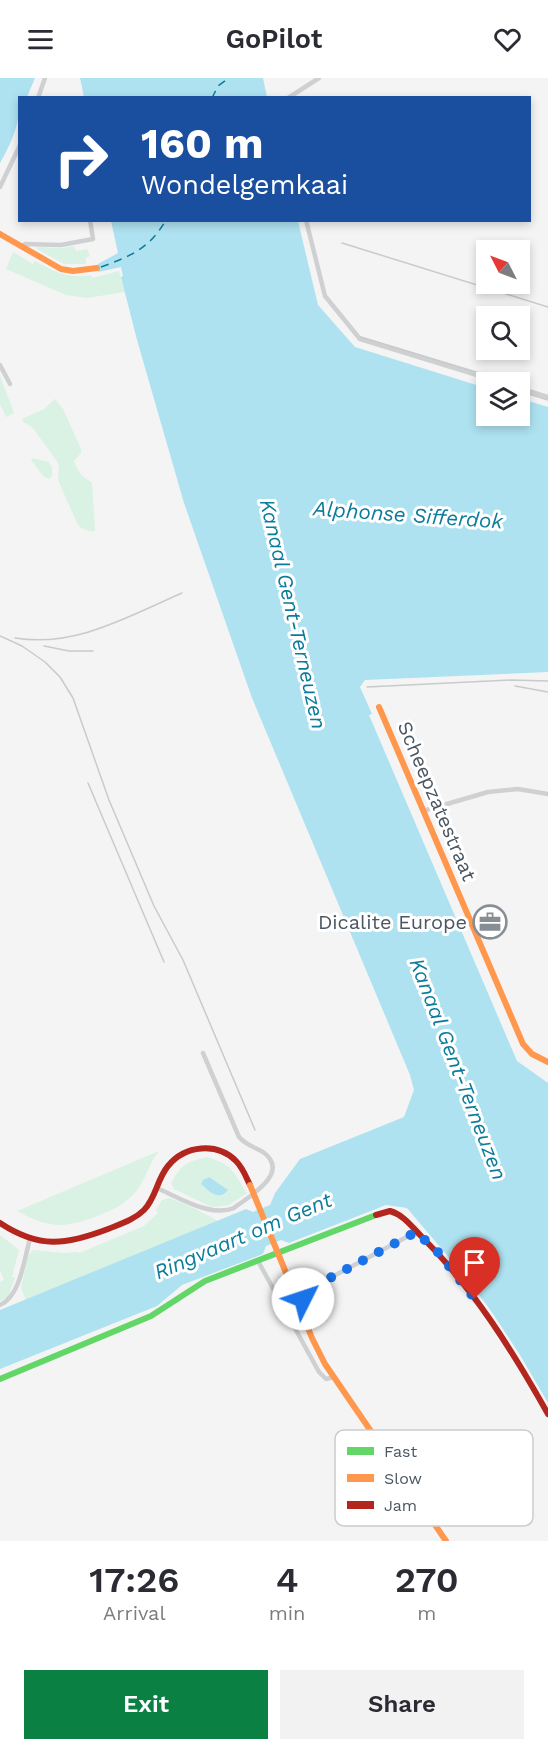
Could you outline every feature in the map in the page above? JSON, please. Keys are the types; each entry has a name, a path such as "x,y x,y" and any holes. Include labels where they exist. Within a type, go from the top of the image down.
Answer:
{"street":[{"path":"39,96 45,78"},
{"path":"291,96 319,78"},
{"path":"0,187 18,149"},
{"path":"23,248 25,244 61,245 93,239 90,222"},
{"path":"306,222 325,296 360,339 476,375"},
{"path":"0,234 62,269 73,272 97,268"},
{"path":"0,365 10,384"},
{"path":"530,391 548,397"},
{"name":"Scheepzatestraat","path":"379,707 523,1044 532,1054 548,1062"},
{"path":"423,811 488,792 518,789 548,794"},
{"path":"157,1188 213,1211 226,1211 234,1208 271,1178 272,1169 266,1156 239,1137 203,1053"},
{"path":"0,1223 30,1239 59,1243 87,1237 139,1215 150,1202 165,1169 186,1152 200,1148 218,1150 232,1157 242,1169 250,1185 318,1350 370,1430"},
{"path":"0,1379 136,1324 198,1284 381,1213 390,1212 404,1218 437,1251 475,1299 508,1344 548,1414"},
{"path":"298,1303 315,1286 416,1232"},
{"path":"0,1305 12,1294 17,1284 30,1239"},
{"path":"258,1261 319,1372 326,1379 334,1377"},
{"path":"292,1288 315,1286"},
{"path":"436,1526 446,1541"}],"green space":[{"path":"74,246 76,251 87,249 90,256 86,258 86,264 64,264 37,249 37,247"},
{"path":"13,252 33,264 35,261 69,275 91,275 92,278 119,271 125,292 87,298 66,295 6,269"},
{"path":"0,376 14,413 6,417 0,404"},
{"path":"55,399 63,409 81,449 81,453 74,461 81,474 92,483 95,530 92,532 81,528 77,523 58,480 59,466 56,460 33,428 22,421 44,409"},
{"path":"33,458 49,462 52,476 49,479 43,476 31,460"},
{"path":"159,1151 141,1185 133,1195 119,1206 100,1215 79,1222 55,1225 32,1219 17,1211"},
{"path":"207,1157 228,1166 247,1193 229,1205 212,1207 174,1189 171,1183 182,1168 189,1162"},
{"path":"170,1198 218,1221 26,1300 21,1288 28,1256 33,1250 79,1253 144,1226 158,1213 156,1210 162,1200"},
{"path":"0,1235 19,1250 12,1277 15,1277 8,1297 0,1301 0,1282 4,1280 0,1270"}],"water":[{"path":"0,78 35,78 27,96 18,96 18,119 15,131 0,163"},
{"path":"80,78 263,78 267,96 84,96"},
{"path":"111,222 298,222 318,305 355,347 476,385 476,426 530,426 530,401 548,407 548,672 365,680 360,687 372,714 369,715 517,1061 548,1083 548,1403 520,1355 468,1280 407,1208 386,1205 289,1243 281,1240 266,1246 263,1254 182,1285 157,1306 0,1369 0,1310 246,1209 253,1212 270,1205 275,1193 300,1159 404,1117 414,1090 410,1075 252,698 184,503 137,340 121,277 123,276 121,267 98,272 96,266 118,253"},
{"path":"209,1177 228,1190 221,1195 211,1192 201,1184"}],"ferry route":[{"path":"213,96 218,86 229,78"},
{"path":"101,267 146,245 165,222"}],"railway":[{"path":"342,243 548,307"},
{"path":"361,337 476,372"},
{"path":"530,394 548,400"},
{"path":"15,638 37,640 80,634 122,620 182,593"},
{"path":"0,636 22,646 45,662 60,677 73,698 109,800 154,906 183,960 255,1130"},
{"path":"44,646 69,651 93,651"},
{"path":"367,687 511,680 548,681"},
{"path":"515,686 548,692"},
{"path":"88,783 164,962"}],"traffic: fast":[{"path":"0,1379 151,1316 205,1281 376,1215"}],"traffic: slow":[{"path":"0,234 61,269 73,271 97,268"},
{"path":"379,707 523,1044 532,1054 548,1062"},
{"path":"250,1185 284,1268"},
{"path":"284,1268 325,1364 370,1430"},
{"path":"436,1526 446,1541"}],"traffic: jam":[{"path":"0,1223 27,1237 53,1242 79,1238 108,1229 140,1213 151,1200 168,1166 183,1154 201,1148 220,1151 236,1161 250,1185"},
{"path":"376,1215 390,1211 400,1215 441,1257 491,1321 548,1414"}],"place":[{"name":"Dicalite Europe","path":"490,922"}],"route":[{"path":"303,1299 315,1286 416,1232 445,1260 475,1299"}],"water label":[{"name":"Alphonse Sifferdok","path":"408,515"},
{"name":"Kanaal Gent-Terneuzen","path":"293,614"},
{"name":"Kanaal Gent-Terneuzen","path":"458,1069"},
{"name":"Ringvaart om Gent","path":"243,1236"}]}
